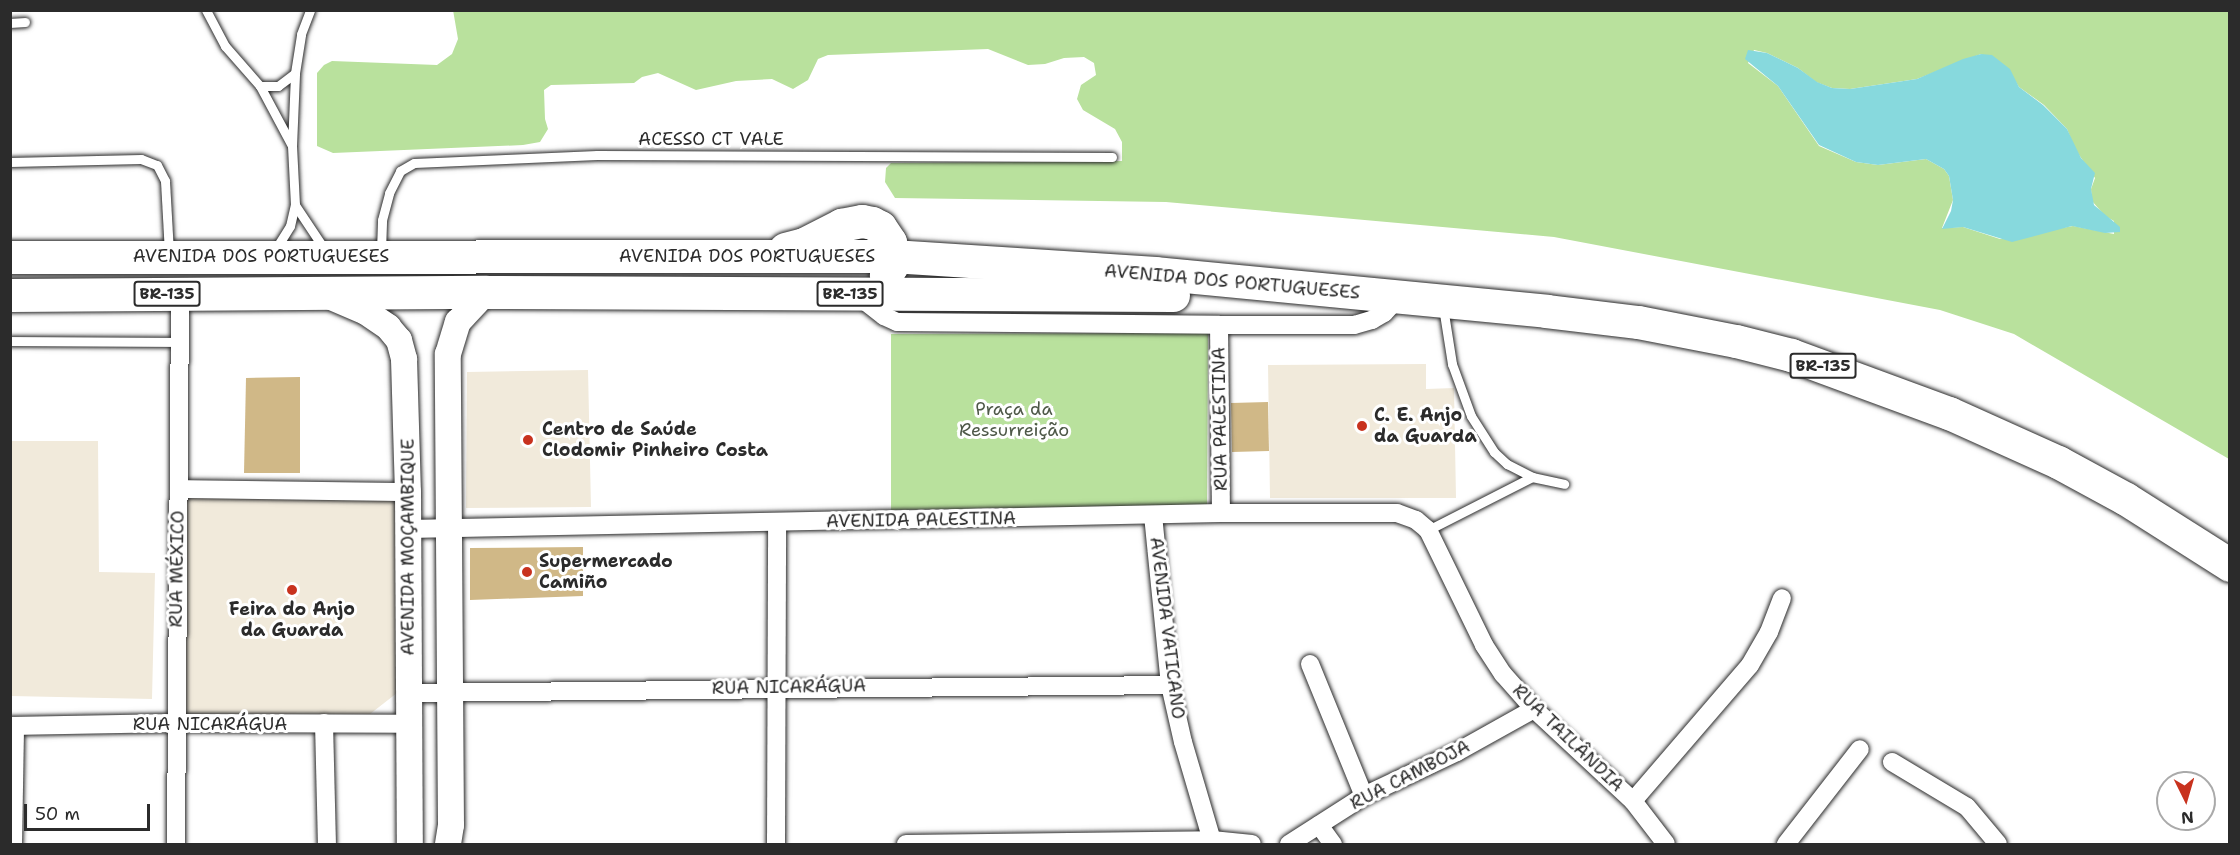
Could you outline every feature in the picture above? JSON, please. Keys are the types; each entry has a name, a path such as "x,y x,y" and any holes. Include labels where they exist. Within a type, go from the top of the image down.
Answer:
{"highway":[{"name":"AVENIDA DOS PORTUGUESES","path":"10,256 758,256 804,243 841,225 862,221 880,227 890,242 893,256 1154,273 1388,296"},
{"path":"726,293 780,284 867,285 876,282 889,271 893,256"},
{"name":"AVENIDA DOS PORTUGUESES","path":"10,295 486,292 1388,296"},
{"name":"BR-135","path":"1388,296 1638,322 1736,340 1791,355 1949,414 2058,462 2126,500 2229,565"}],"main road":[{"path":"448,844 450,692 448,354 458,322 486,292"},
{"name":"AVENIDA MOÇAMBIQUE","path":"324,293 376,318 393,331 399,340 405,365 410,844"}],"street":[{"name":"RUA MÉXICO","path":"176,844 175,723 180,294"},
{"path":"855,294 884,316 897,322 1219,325 1354,325 1372,320 1384,313 1388,296"},
{"name":"RUA PALESTINA","path":"1219,325 1221,513"},
{"path":"179,489 408,492"},
{"name":"AVENIDA PALESTINA","path":"408,529 1221,513 1397,513 1416,520 1428,530"},
{"name":"AVENIDA VATICANO","path":"1153,515 1170,685 1183,742 1212,842"},
{"path":"776,844 777,523"},
{"name":"RUA TAILÂNDIA","path":"1428,530 1484,645 1503,674 1534,709 1633,801 1666,844"},
{"path":"1633,801 1750,665 1769,632 1782,598"},
{"path":"1311,664 1364,795"},
{"name":"RUA NICARÁGUA","path":"408,693 778,687 1170,685"},
{"name":"RUA CAMBOJA","path":"1290,844 1364,795 1457,752 1534,709"},
{"name":"RUA NICARÁGUA","path":"13,726 175,723 409,724"},
{"path":"324,723 327,844"},
{"path":"13,726 13,844"},
{"path":"1786,844 1860,749"},
{"path":"1892,762 1967,807 1988,840"},
{"path":"1319,825 1333,844"},
{"path":"906,844 1212,842 1252,844"}],"lane":[{"path":"206,10 225,46 260,86 292,146"},
{"path":"271,256 290,226 295,205 292,146 295,73 301,34 310,10"},
{"path":"10,23 25,22"},
{"path":"260,86 278,86 295,73"},
{"name":"ACESSO CT VALE","path":"380,256 382,220 389,193 400,171 414,163 597,155 1112,157"},
{"path":"10,162 141,159 157,165 165,180 170,256"},
{"path":"295,205 330,256"},
{"path":"1443,301 1452,364 1471,416 1494,452 1507,464 1532,477 1564,484"},
{"path":"10,341 180,342"},
{"path":"1428,530 1532,477"}],"shaded area":[{"name":"C. E. Anjo da Guarda","path":"1426,364 1426,389 1454,388 1456,498 1270,498 1268,365"},
{"name":"Centro de Saúde Clodomir Pinheiro Costa","path":"588,370 591,507 466,508 467,372"},
{"path":"11,441 98,441 99,572 155,573 152,699 11,696"},
{"name":"Feira do Anjo da Guarda","path":"186,497 400,499 397,693 370,714 184,714"}],"green space":[{"path":"453,10 2229,11 2229,459 2014,334 1940,310 1554,237 1166,202 895,198 885,182 886,168 891,163 1122,161 1122,142 1115,129 1083,110 1077,99 1081,85 1096,75 1094,63 1084,57 1064,58 1045,64 1028,65 988,49 828,55 818,59 808,80 793,89 772,79 736,81 696,90 658,73 642,77 634,83 551,85 544,90 545,119 548,129 540,142 523,145 333,153 317,146 317,73 324,65 332,61 437,65 452,54 458,39","holes":["1754,50 1767,53 1798,68 1816,82 1832,88 1850,89 1917,79 1981,54 2044,105 2067,129 2075,149 2095,178 2091,189 2092,201 2105,216 2114,221 2114,234 2073,226 2000,239 1963,227 1942,228 1953,200 1949,176 1944,169 1926,159 1878,165 1856,162 1819,146 1778,86 1748,63"]},
{"name":"Praça da Ressurreição","path":"1208,333 1207,505 891,510 891,334"}],"water":[{"path":"1748,50 1767,53 1798,68 1817,82 1832,88 1850,89 1917,79 1963,59 1981,54 1992,55 2010,69 2019,87 2043,105 2067,129 2081,158 2095,173 2091,189 2094,205 2120,227 2120,232 2105,233 2072,226 2012,242 1963,227 1942,229 1951,211 1953,200 1949,176 1944,169 1926,159 1878,165 1856,162 1819,145 1778,86 1745,59"}],"building":[{"path":"300,377 300,473 244,473 246,378"},
{"path":"1268,402 1269,451 1232,452 1231,403"},
{"name":"Supermercado Camiño","path":"583,547 583,596 470,600 470,548"}],"place":[{"name":"C. E. Anjo da Guarda","path":"1362,426"},
{"name":"Centro de Saúde Clodomir Pinheiro Costa","path":"528,440"},
{"name":"Supermercado Camiño","path":"527,572"},
{"name":"Feira do Anjo da Guarda","path":"292,590"}]}
